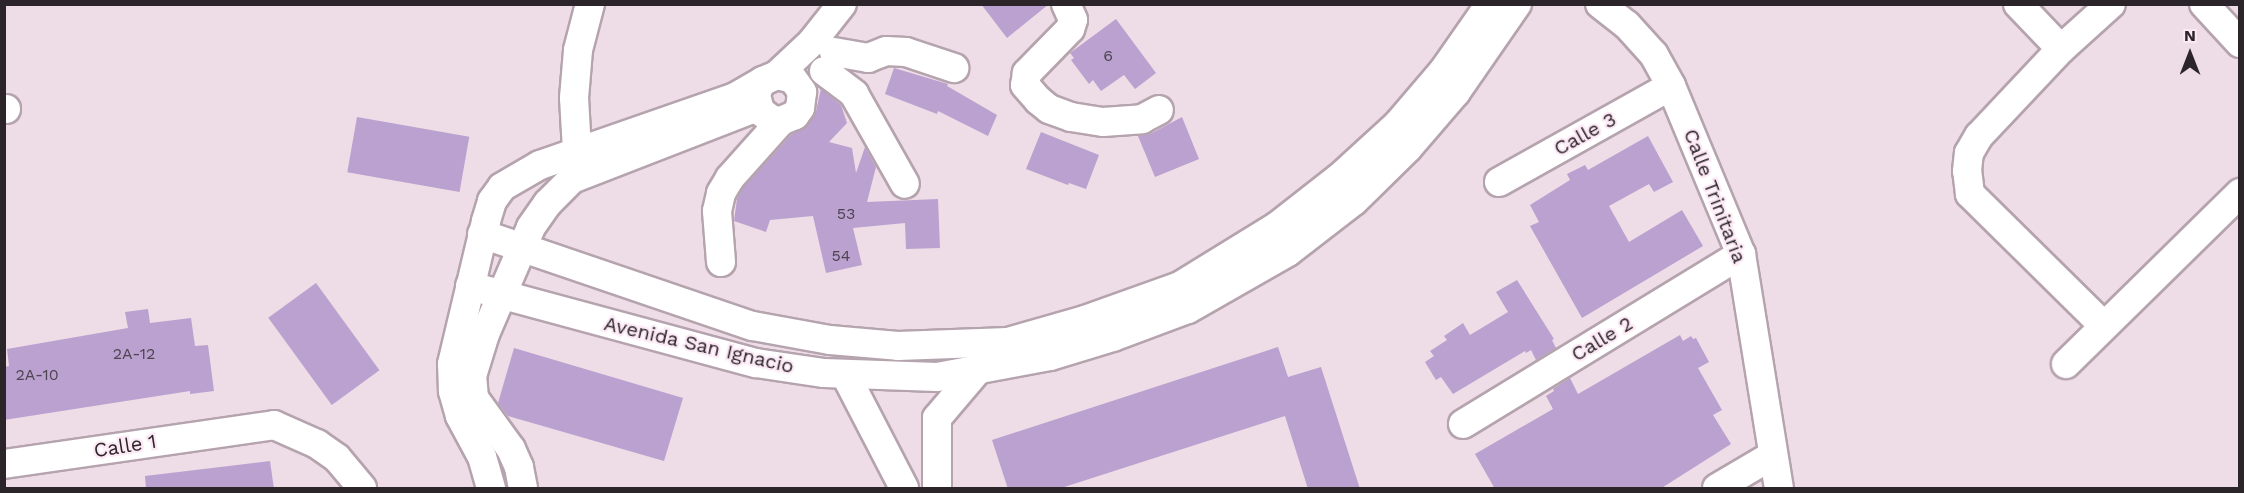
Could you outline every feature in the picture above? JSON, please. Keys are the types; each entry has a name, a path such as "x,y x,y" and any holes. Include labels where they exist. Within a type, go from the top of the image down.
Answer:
{"street":[{"path":"577,151 574,89 578,50 590,4"},
{"path":"721,262 717,211 721,194 770,96 842,4"},
{"path":"491,489 482,457 460,416 453,391 452,364 482,234 492,201 502,186 522,172 735,97 770,96 795,115 802,100 829,61 854,4"},
{"path":"1066,4 1073,20 1070,29 1027,73 1025,85 1038,100 1049,109 1071,117 1103,122 1142,118 1159,110"},
{"name":"Avenida San Ignacio","path":"482,234 753,326 830,340 898,346 1008,342 1085,320 1179,286 1276,227 1340,177 1397,126 1444,70 1490,4"},
{"name":"Avenida San Ignacio","path":"470,286 756,363 845,374 937,377 976,372 1050,357 1113,337 1188,309 1288,252 1354,201 1408,148 1456,92 1517,4"},
{"name":"Calle Trinitaria","path":"1600,4 1627,25 1654,55 1671,86 1741,254 1779,489"},
{"path":"2018,4 2061,49"},
{"path":"2103,325 1970,194 1969,153 1979,136 2061,49 2111,4"},
{"path":"2204,4 2240,43"},
{"path":"829,61 868,58 886,51 906,52 954,68"},
{"path":"829,61 854,94 905,184"},
{"name":"Calle 3","path":"1499,182 1671,86"},
{"path":"523,489 519,467 511,449 474,398 472,376 485,334 531,228 548,203 572,179 770,96"},
{"path":"2066,364 2103,325 2240,193"},
{"name":"Calle 2","path":"1463,424 1741,254"},
{"path":"937,489 937,418 976,372"},
{"path":"845,374 904,489"},
{"name":"Calle 1","path":"4,464 274,425 317,444 337,458 362,489"},
{"path":"1717,489 1773,455"}],"building":[{"path":"981,4 1049,4 1007,38"},
{"path":"1116,19 1156,73 1135,89 1124,75 1101,91 1093,80 1089,84 1071,60 1074,58 1070,53"},
{"path":"894,68 948,84 947,86 997,115 988,136 938,111 937,114 885,94"},
{"path":"821,89 841,105 847,123 829,142 852,148 856,173 865,147 876,167 867,202 938,199 940,248 906,249 905,223 853,228 862,265 826,273 813,216 770,220 766,232 734,221 737,199 743,188 791,135 808,125 816,111"},
{"path":"357,117 469,137 460,192 347,172"},
{"path":"1182,117 1199,159 1155,177 1138,136 1150,134"},
{"path":"1041,132 1099,155 1086,189 1069,183 1068,185 1026,169"},
{"path":"1648,136 1673,182 1654,192 1649,184 1609,206 1629,242 1682,210 1703,246 1582,318 1530,226 1539,222 1530,205 1570,180 1567,174 1585,165 1588,170"},
{"path":"1517,280 1554,339 1552,340 1556,348 1536,360 1531,350 1526,353 1525,351 1453,394 1441,377 1436,380 1425,362 1434,356 1430,351 1447,340 1444,336 1463,323 1470,335 1508,312 1496,292"},
{"path":"316,283 379,370 332,405 268,318"},
{"path":"148,309 150,323 191,318 195,346 208,345 214,391 190,394 190,391 4,420 4,367 9,366 7,349 128,328 125,312"},
{"path":"1680,335 1683,341 1691,336 1693,339 1696,338 1709,362 1698,368 1722,410 1713,415 1731,444 1660,489 1495,489 1475,454 1553,409 1546,396 1554,391 1553,389 1570,378 1578,394"},
{"path":"1278,347 1288,377 1321,367 1360,489 1308,489 1285,416 1058,489 1008,489 992,440"},
{"path":"514,348 683,398 664,461 508,416 498,403"},
{"path":"270,461 274,489 146,489 145,476"}]}
